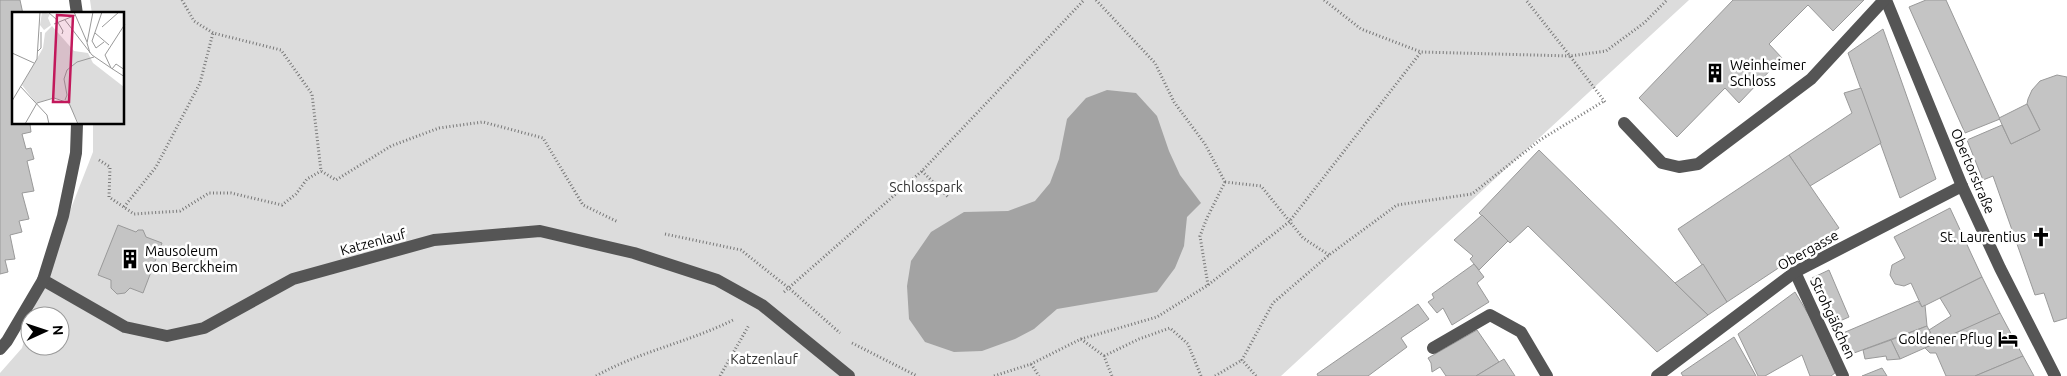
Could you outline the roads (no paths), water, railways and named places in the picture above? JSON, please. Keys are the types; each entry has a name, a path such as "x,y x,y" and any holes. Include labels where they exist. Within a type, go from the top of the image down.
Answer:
{"street":[{"path":"1624,123 1662,163 1679,167 1698,164 1810,79 1885,0"},
{"name":"Obertorstraße","path":"1885,0 1962,186 2000,268 2055,376"},
{"path":"0,349 7,341 43,280 63,216 76,153 77,125"},
{"name":"Obergasse","path":"1657,376 1796,272 1962,186"},
{"name":"Katzenlauf","path":"43,280 125,327 167,336 204,328 293,279 434,240 540,231 634,253 717,280 761,305 849,376"},
{"name":"Strohgäßchen","path":"1796,272 1843,376"},
{"path":"1433,348 1490,315 1521,332 1547,376"}],"place":[{"name":"Weinheimer Schloss","path":"1715,73"},
{"name":"St. Laurentius","path":"2041,237"},
{"name":"Mausoleum von Berckheim","path":"130,259"},
{"name":"Goldener Pflug","path":"2008,339"}],"park label":[{"name":"Schlosspark","path":"926,187"}]}
